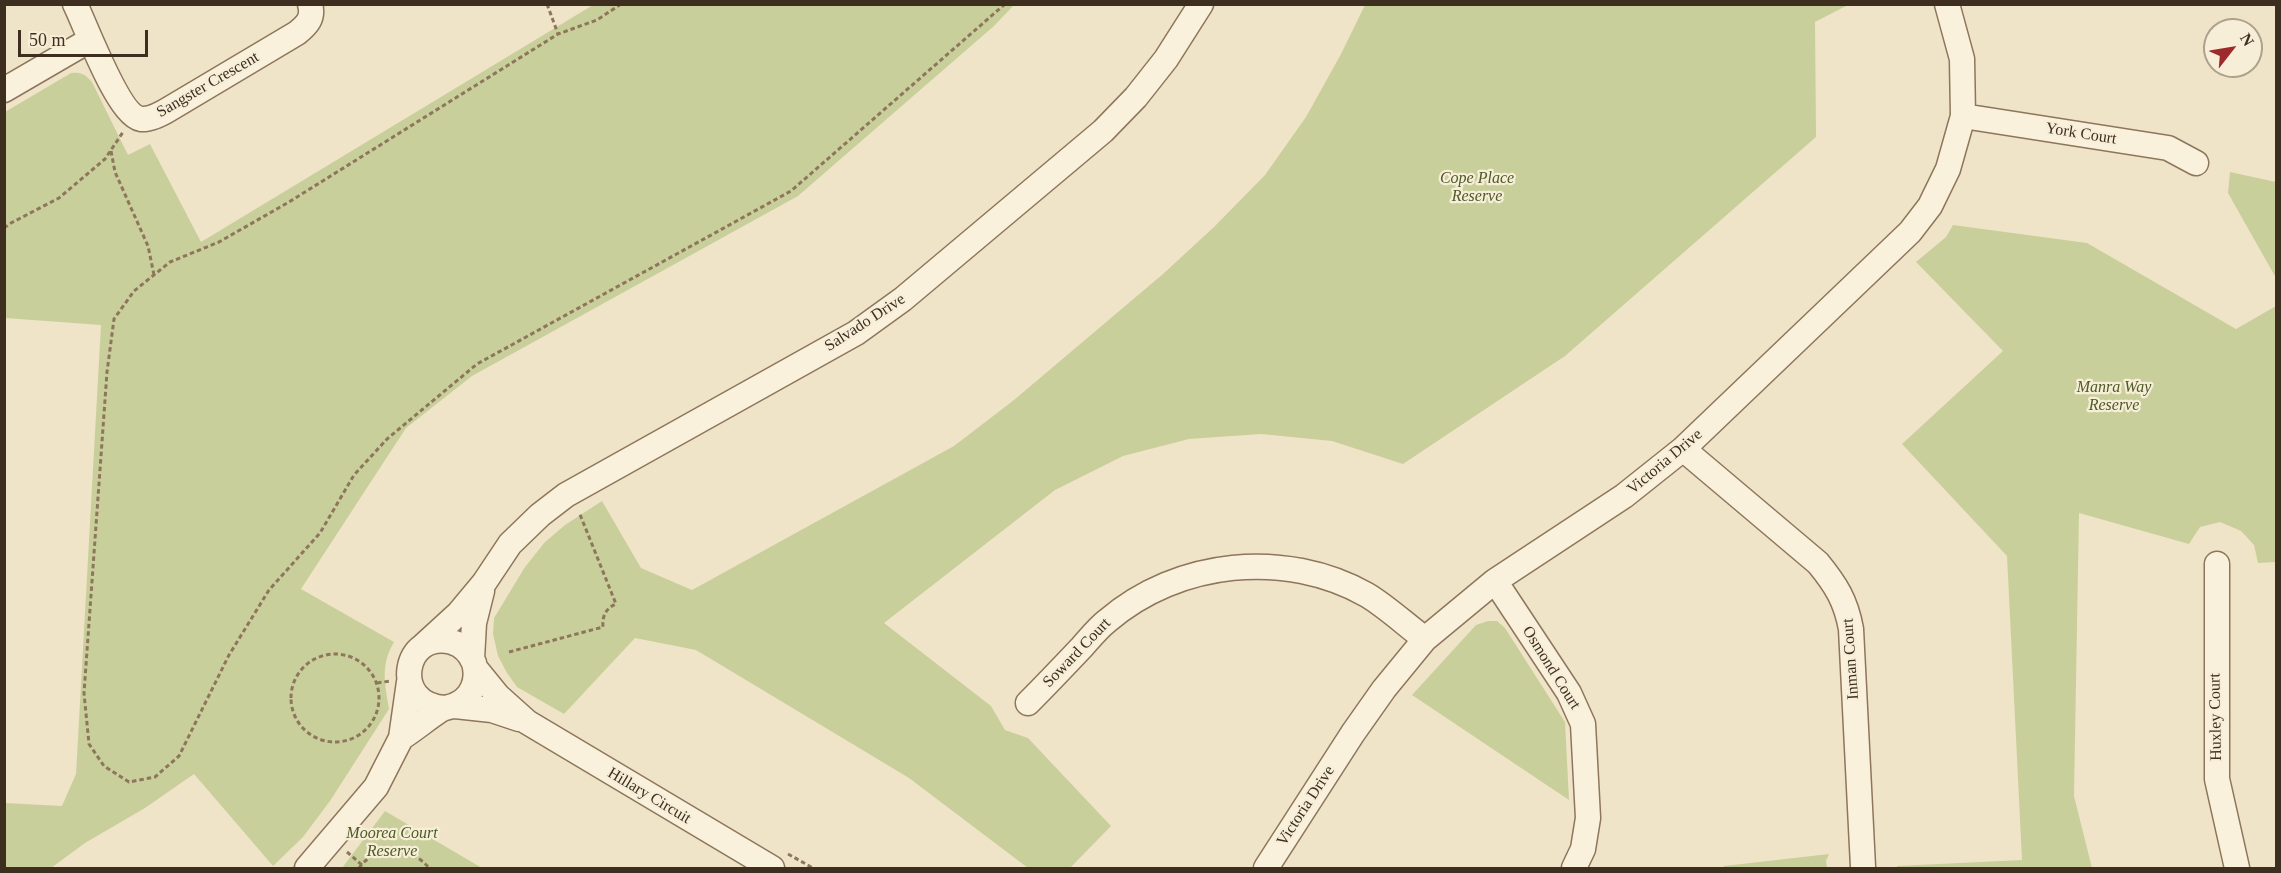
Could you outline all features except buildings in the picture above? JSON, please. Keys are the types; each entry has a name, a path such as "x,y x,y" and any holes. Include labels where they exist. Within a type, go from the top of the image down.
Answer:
{"street":[{"name":"Sangster Crescent","path":"75,4 113,88 134,116 141,118 159,115 297,33 306,26 311,18 310,4"},
{"name":"Salvado Drive","path":"307,868 376,787 401,738 400,682 416,652 459,613 484,583 510,544 540,515 566,495 856,333 903,299 1103,131 1136,97 1166,59 1202,4"},
{"name":"Victoria Drive","path":"1266,868 1353,733 1384,689 1425,639 1494,581 1624,496 1683,450 1910,232 1930,206 1948,169 1963,116 1962,59 1947,4"},
{"path":"4,90 90,40"},
{"name":"York Court","path":"1963,116 2168,147 2196,163"},
{"name":"Inman Court","path":"1683,450 1818,563 1835,585 1847,608 1851,629 1863,867"},
{"name":"Huxley Court","path":"2217,564 2217,778 2237,868"},
{"name":"Soward Court","path":"1028,704 1106,621 1145,594 1180,578 1232,567 1279,567 1329,578 1368,596 1425,639"},
{"name":"Osmond Court","path":"1494,581 1569,693 1583,724 1586,746 1587,832 1583,849 1574,868"},
{"name":"Salvado Drive","path":"401,738 464,700 471,691 475,681 474,623 484,583"},
{"path":"424,645 435,641 456,643 466,650 474,664"},
{"name":"Hillary Circuit","path":"474,664 498,696 527,722 772,868"},
{"path":"400,682 419,699 436,707 450,707"},
{"name":"Hillary Circuit","path":"450,707 492,710 527,722"}],"path":[{"path":"547,4 558,34"},
{"path":"621,4 597,20 558,34 289,202 219,242 170,262 134,291 114,319 107,372 84,693 89,744 104,766 129,782 155,777 179,756 229,655 269,590 320,533 354,475 387,439 477,364 791,191 1005,4"},
{"path":"4,228 59,198 105,159 134,116"},
{"path":"111,151 115,172 148,246 154,275"},
{"path":"509,652 603,627 604,615 611,606 616,604 579,510"},
{"path":"332,654 347,655 360,661 377,683 380,697 375,716 363,733 352,740 338,743 324,742 301,727 294,716 291,702 292,688 297,675 307,664 319,657 332,654"},
{"path":"377,683 400,682"},
{"path":"342,861 354,847"},
{"path":"343,849 360,867 370,857 380,852 401,850 421,859 429,868"}],"green space":[{"path":"593,5 1014,5 994,26 798,196 472,376 406,428 301,589 394,642 385,667 389,709 330,801 303,837 273,866 194,774 145,808 85,843 51,868 5,868 5,803 62,806 76,774 101,325 5,318 5,112 71,73 85,75 92,82 128,155 150,144 201,242"},
{"name":"Cope Place Reserve","path":"1365,5 1848,5 1815,22 1816,137 1565,356 1403,464 1332,441 1261,434 1189,439 1123,456 1055,490 884,623 991,706 1005,730 1028,738 1111,826 1070,868 1028,868 909,778 696,650 635,638 564,714 517,687 498,656 493,634 494,618 525,567 545,542 565,525 602,501 641,568 692,590 954,446 1014,400 1163,274 1265,175 1306,117"},
{"path":"2230,172 2276,182 2276,278 2228,193"},
{"name":"Manra Way Reserve","path":"1953,225 2087,243 2236,329 2276,306 2276,562 2258,563 2254,545 2241,531 2220,522 2200,527 2189,544 2079,513 2074,796 2092,868 1897,868 1897,866 2022,860 2007,556 1902,444 2003,351 1916,262 1946,237"},
{"path":"1497,621 1505,628 1565,722 1569,800 1412,695 1476,625"},
{"name":"Moorea Court Reserve","path":"385,811 482,868 342,868"},
{"path":"1829,854 1826,861 1827,868 1723,868 1724,866"}]}
